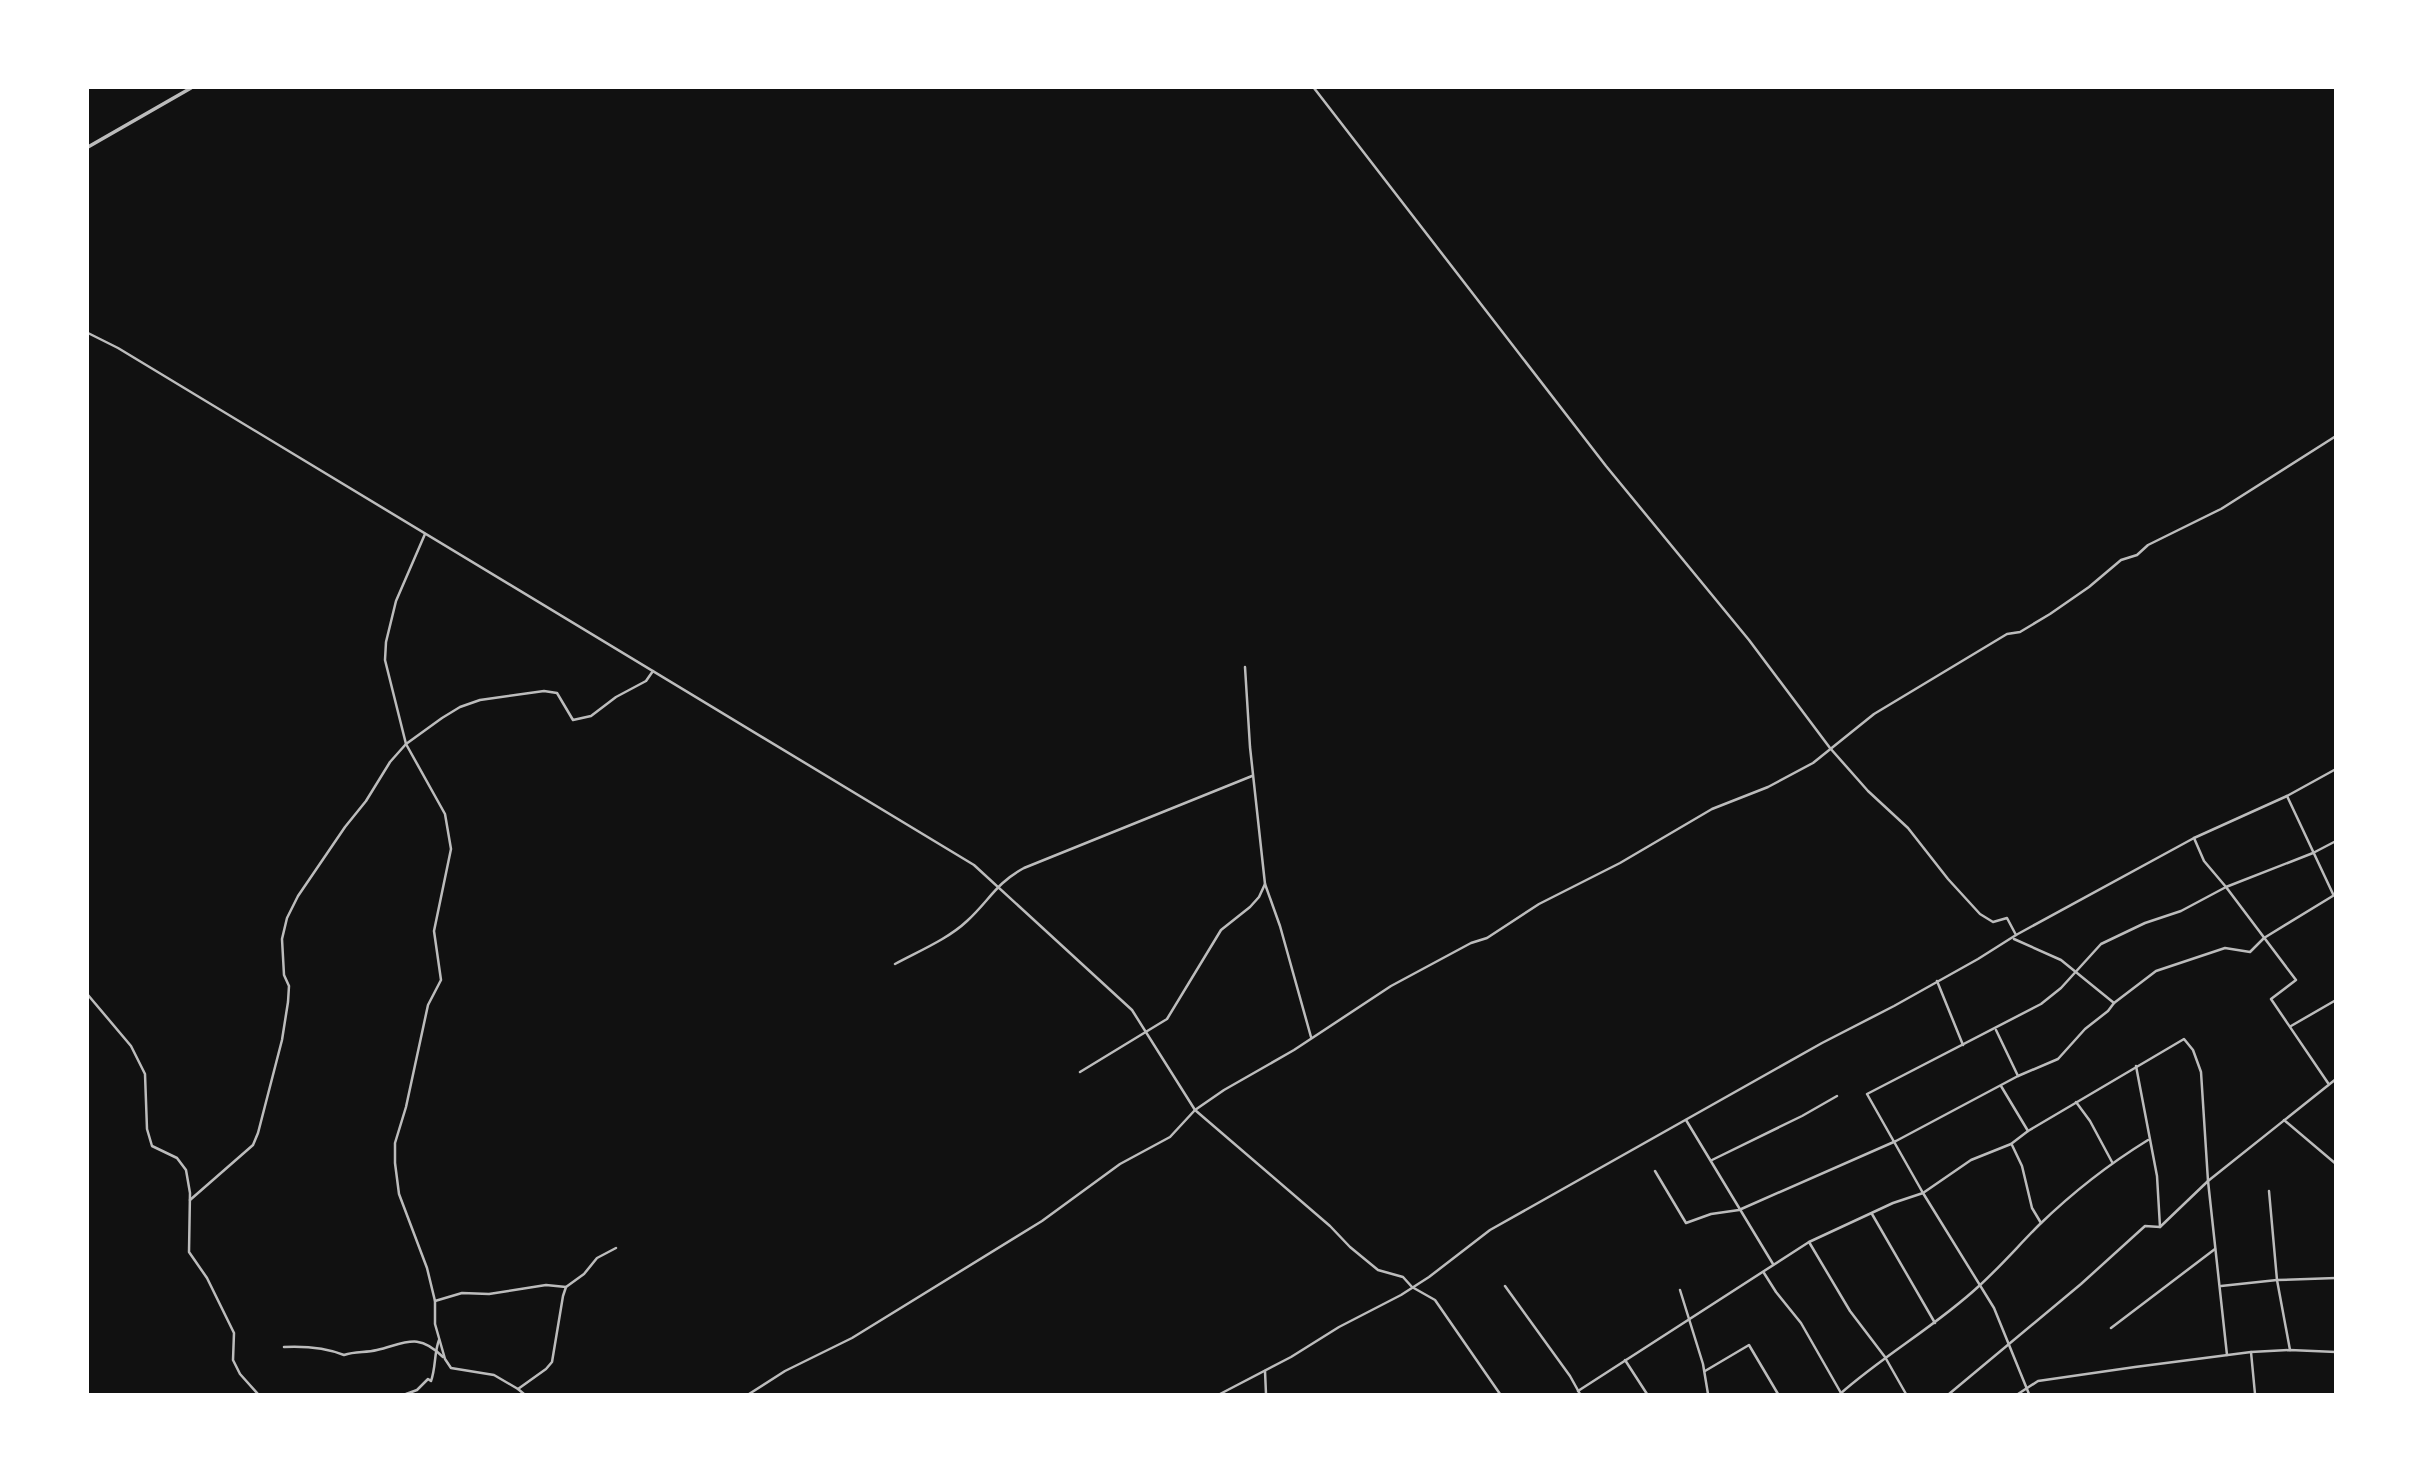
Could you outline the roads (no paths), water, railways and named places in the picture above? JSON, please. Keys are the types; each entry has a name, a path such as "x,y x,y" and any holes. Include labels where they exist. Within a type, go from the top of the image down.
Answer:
{"street":[{"path":"88,147 191,88"},
{"path":"1314,88 1606,466 1749,640 1830,748 1868,791 1908,828 1980,914 1993,922 2007,918 2015,936 2061,960 2114,1003"},
{"path":"88,333 118,348 974,865 1132,1010 1195,1110 1378,1270 1403,1277 1412,1287 1435,1300 1500,1395"},
{"path":"749,1395 785,1371 852,1338 1060,1209 1119,1164 1170,1137 1195,1110 1224,1090 1294,1050 1391,986 1487,937 1539,904 1620,863 1712,809 1768,787 1813,763 1874,714 2007,634 2020,632 2050,614 2089,587 2121,560 2137,555 2148,545 2221,509 2336,436"},
{"path":"425,534 396,601 386,642 385,660 406,744 445,814 451,849 434,931 441,980 428,1005 406,1107 395,1143 399,1194 424,1257 435,1301 435,1324 445,1359"},
{"path":"1245,667 1252,776 1265,884 1280,926 1311,1037"},
{"path":"190,1200 253,1146 282,1040 286,1015 289,986 284,975 282,939 287,918 298,896 366,801 390,762 406,744 442,718 460,707 480,700 544,691 557,694 573,720 591,716 616,697 646,681 653,671"},
{"path":"1220,1395 1401,1295 1490,1230 1822,1043 1894,1006 2194,838 2287,796 2336,769"},
{"path":"895,964 967,921 997,886 1024,868 1252,776"},
{"path":"1655,1171 1686,1223 1711,1214 1739,1210 1896,1141 2018,1076 2058,1059 2114,1003 2156,971 2225,948 2250,952 2264,937 2335,895 2287,796"},
{"path":"2194,838 2204,861 2296,980 2272,999 2328,1084"},
{"path":"2029,1395 1994,1308 1923,1194 1896,1141 1867,1094 1996,1030 2041,1004 2061,988 2101,944 2336,841"},
{"path":"1080,1072 1167,1019 1221,930 1250,907 1265,884"},
{"path":"1937,981 1963,1045"},
{"path":"88,995 131,1046 145,1074 147,1129 152,1146 177,1158 186,1170 190,1200 189,1252 206,1278 234,1333 233,1360 240,1374 258,1395"},
{"path":"2291,1026 2336,1000"},
{"path":"1996,1030 2018,1076"},
{"path":"1505,1286 1570,1376 1579,1393 1625,1360 1808,1242 1893,1203 1923,1194 1971,1160 2011,1144 2028,1131 2184,1039 2193,1050 2201,1072 2208,1181 2227,1355"},
{"path":"2136,1066 2157,1176 2160,1227"},
{"path":"1949,1395 2081,1284 2144,1226 2160,1227 2208,1181 2336,1079"},
{"path":"2001,1085 2028,1131"},
{"path":"1712,1160 1838,1096"},
{"path":"2076,1102 2090,1121 2112,1162"},
{"path":"1686,1120 1773,1265"},
{"path":"2284,1120 2336,1164"},
{"path":"1763,1272 1801,1323 1841,1394 1885,1357 1980,1286 2041,1223 2112,1162 2148,1140"},
{"path":"2011,1144 2022,1166 2032,1208 2041,1223"},
{"path":"2269,1191 2277,1280 2290,1350"},
{"path":"1872,1214 1935,1322"},
{"path":"1808,1242 1850,1311 1885,1357 1906,1395"},
{"path":"518,1390 552,1362 566,1287 584,1274 597,1258 615,1248"},
{"path":"2111,1328 2215,1249"},
{"path":"2221,1286 2336,1278"},
{"path":"435,1301 462,1293 489,1294 546,1285 566,1287"},
{"path":"1680,1290 1704,1371 1708,1395"},
{"path":"406,1395 418,1390 428,1379 432,1381 435,1349 439,1340"},
{"path":"284,1347 329,1349 344,1355 356,1351 373,1351 406,1341 421,1341 435,1349 451,1368 494,1375 524,1395"},
{"path":"1704,1371 1749,1345 1779,1395"},
{"path":"2018,1395 2038,1381 2227,1355 2290,1350 2336,1352"},
{"path":"2251,1352 2255,1395"},
{"path":"1625,1360 1647,1395"},
{"path":"1265,1371 1266,1395"}]}
